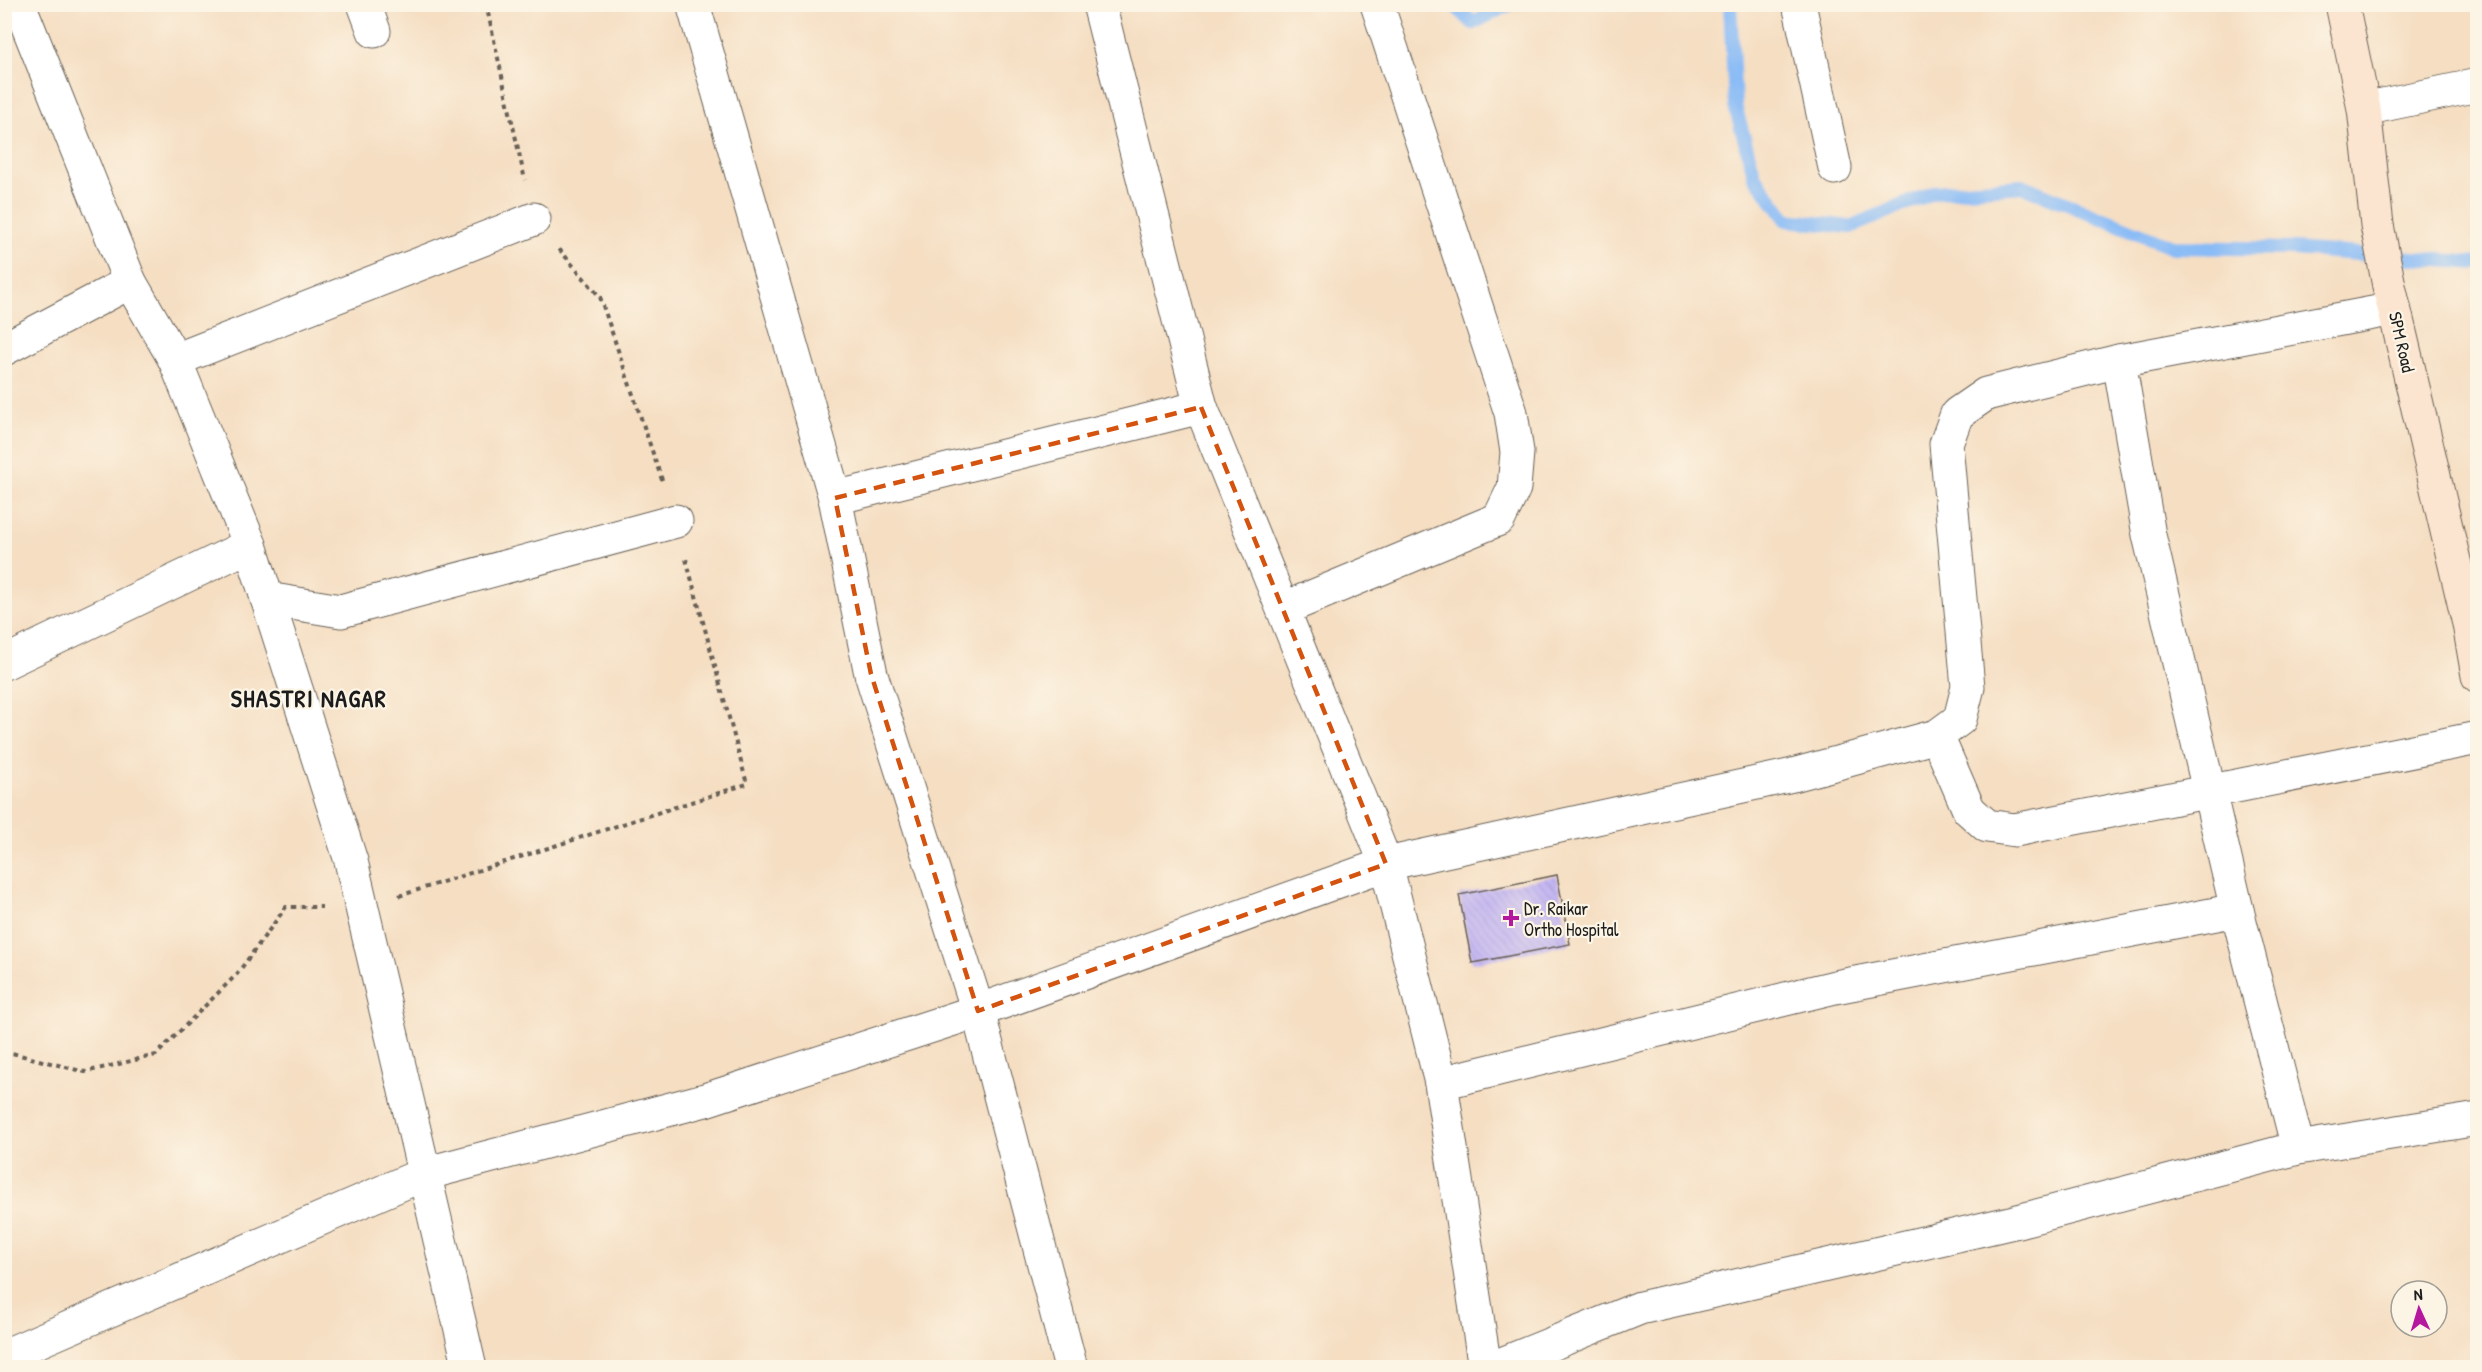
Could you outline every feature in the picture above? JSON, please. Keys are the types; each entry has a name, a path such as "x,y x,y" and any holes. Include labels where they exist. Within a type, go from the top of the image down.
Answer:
{"main road":[{"name":"SPM Road","path":"2342,4 2364,109 2377,225 2392,297 2473,623 2478,676"}],"street":[{"path":"19,4 130,282 175,360 250,545 351,861 470,1368"},
{"path":"693,4 835,498 871,674 978,1011 1071,1368"},
{"path":"1099,4 1201,407 1386,864 1441,1083 1485,1368"},
{"path":"1282,609 1499,519 1514,488 1518,452 1510,413 1377,4"},
{"path":"1799,4 1835,168"},
{"path":"2364,109 2478,85"},
{"path":"175,360 534,219"},
{"path":"4,349 130,282"},
{"path":"4,1356 424,1174 705,1100 978,1011 1386,864 1793,775 1937,736 1959,719 1968,687 1946,444 1957,414 1986,394 2392,297"},
{"path":"2119,361 2150,534 2237,909 2298,1148"},
{"path":"835,498 1201,407"},
{"path":"267,599 340,611 676,521"},
{"path":"4,663 250,545"},
{"path":"1937,736 1970,810 1987,826 2015,830 2478,738"},
{"path":"1441,1083 1835,987 2237,909"},
{"path":"1492,1368 1640,1308 2014,1222 2298,1148 2478,1119"}],"path":[{"path":"4,1051 85,1072 156,1055 237,974 286,907 362,908 747,784 676,521 600,297 534,219 486,4"}],"highlighted area":[{"path":"1201,407 1386,864 978,1011 871,674 835,498"}],"building":[{"path":"1557,875 1570,944 1472,963 1459,895"}],"waterway":[{"path":"1453,4 1473,23 1510,4"},
{"path":"1730,4 1735,106 1755,177 1787,220 1850,227 1935,192 2023,186 2173,247 2293,249 2478,263"}],"place":[{"name":"Dr. Raikar Ortho Hospital","path":"1511,918"}],"district":[{"name":"SHASTRI NAGAR","path":"309,698"}]}
